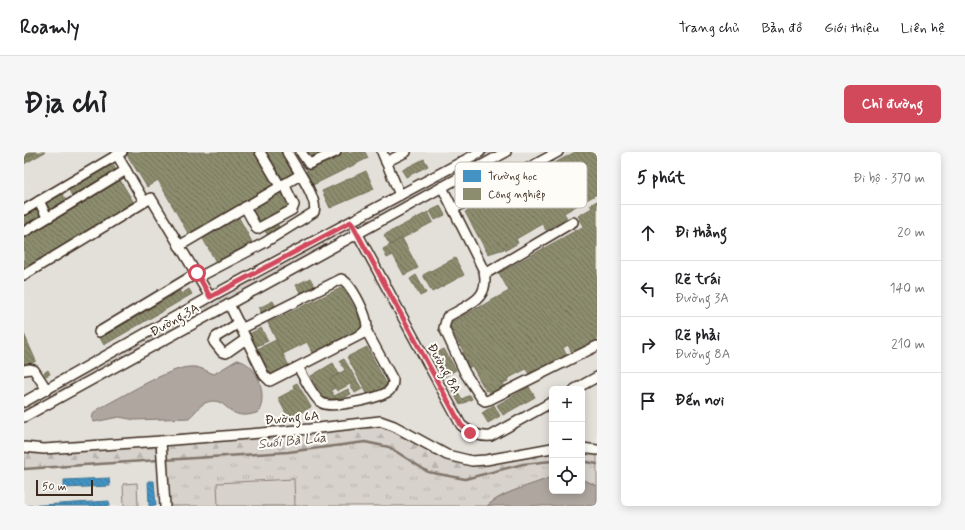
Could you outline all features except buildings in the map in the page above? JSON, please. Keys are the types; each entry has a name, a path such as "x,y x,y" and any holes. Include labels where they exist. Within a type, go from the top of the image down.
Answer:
{"street":[{"path":"257,229 294,207 282,185 260,152"},
{"path":"99,332 198,275 264,243 314,212 316,207 311,194 287,152"},
{"path":"302,152 309,164 336,152"},
{"path":"382,152 400,195"},
{"path":"386,162 406,152"},
{"name":"Đường 3A","path":"461,162 480,152"},
{"name":"Đường 3A","path":"488,162 506,152"},
{"path":"540,162 558,152"},
{"path":"24,210 119,154 126,170 144,201"},
{"name":"Đường 3A","path":"24,402 210,297 455,165"},
{"path":"24,232 126,170"},
{"path":"179,246 300,175"},
{"name":"Đường 3A","path":"24,417 455,180"},
{"path":"63,187 71,203"},
{"path":"442,187 485,274 487,282 482,296 447,317 444,323 444,328 465,373 482,399 485,401 489,400 597,346"},
{"path":"24,275 144,201 152,198 210,297"},
{"path":"39,201 48,218"},
{"path":"245,207 264,243"},
{"name":"Đường 8A","path":"351,222 461,425 470,433 480,436 491,436 549,404"},
{"path":"485,274 573,222"},
{"path":"246,339 226,353 216,346 214,342 216,337 341,279 350,284 368,322 366,330 393,380 392,387 389,392 372,399 325,404 319,400 298,367"},
{"path":"229,304 267,380 270,381 366,330"},
{"path":"24,370 30,368 34,370 47,390"},
{"path":"580,386 597,377"},
{"name":"Đường 6A","path":"24,447 44,449 161,445 380,421 394,426 447,454 472,461 486,460 549,449"},
{"path":"161,445 165,506"},
{"path":"585,448 597,450"}],"shaded area":[{"path":"24,152 597,152 597,464 585,462 585,386 549,386 549,461 214,456 159,460 162,506 24,506"},
{"path":"237,360 251,367 256,373 262,397 259,412 248,415 240,415 219,402 213,401 203,404 189,418 135,420 119,417 94,422 92,418 94,412 100,408 170,372 181,368 193,367 214,374"},
{"path":"549,478 549,494 585,494 585,480 597,486 597,506 487,506 510,492"}],"green space":[{"path":"489,152 498,152 480,162 470,162"},
{"path":"455,170 455,175 380,216 378,212"},
{"path":"323,242 324,246 24,412 24,407 212,301"},
{"path":"380,424 462,462 549,451 549,461 523,464 465,479 428,472 389,447 365,442 288,452 24,469 24,450"},
{"path":"365,442 389,447 428,472 465,479 523,464 549,461 549,478 510,492 499,497 487,506 168,506 164,460 339,446"},
{"path":"585,451 597,453 597,464 585,462"},
{"path":"585,462 597,464 597,486 585,480"},
{"path":"294,479 295,506 218,506 217,483"},
{"path":"137,483 138,506 124,506 123,484"}],"waterway":[{"name":"Suối Bà Lúa","path":"164,460 288,452 365,442 389,447 428,472 465,479 523,464 549,461"},
{"name":"Suối Bà Lúa","path":"24,469 159,460"},
{"name":"Suối Bà Lúa","path":"585,462 597,464"}],"route":[{"path":"197,273 210,297 351,222 461,425 470,433"}]}
